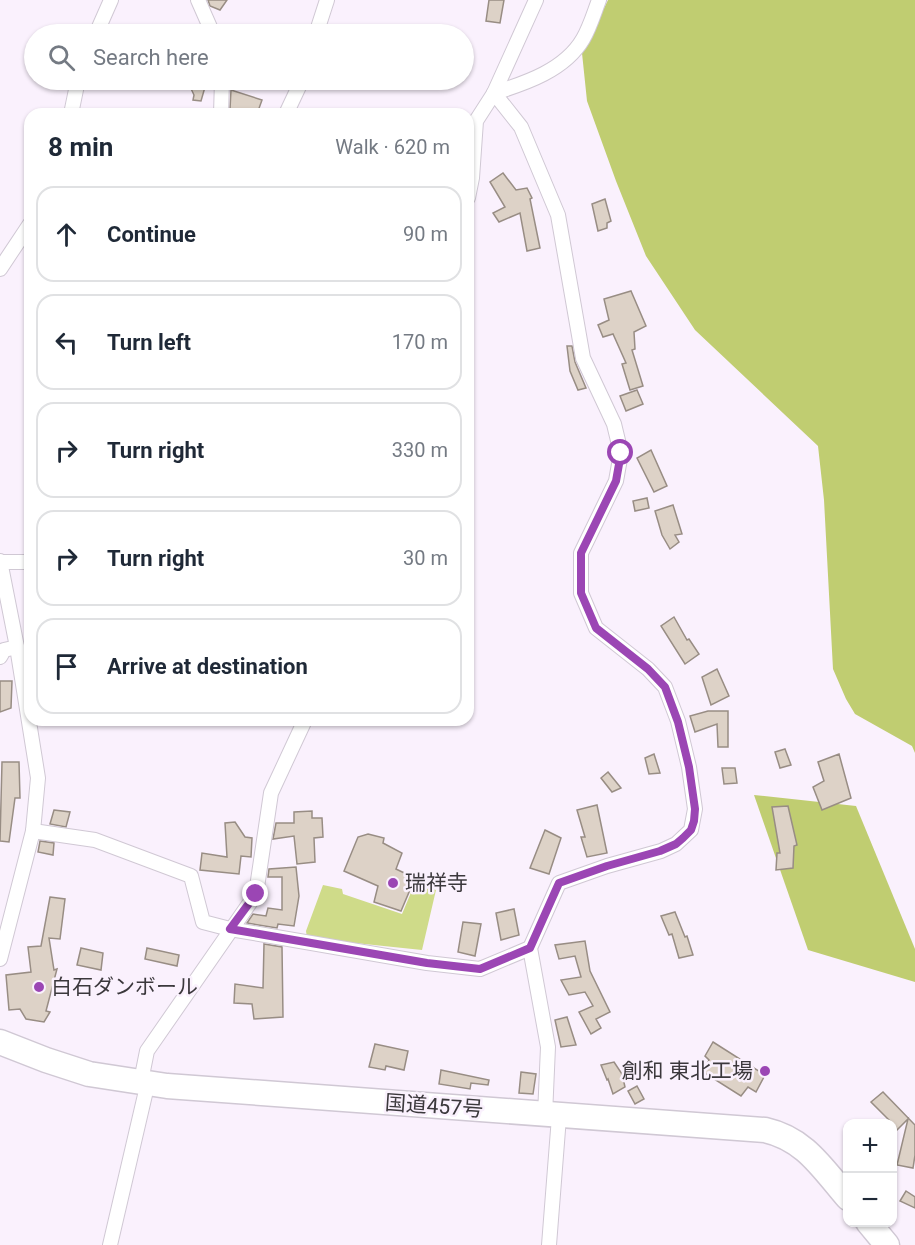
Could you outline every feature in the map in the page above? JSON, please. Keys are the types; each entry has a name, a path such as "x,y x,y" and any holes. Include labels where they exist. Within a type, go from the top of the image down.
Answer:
{"highway":[{"name":"国道457号","path":"0,1042 89,1074 167,1086 765,1130 782,1134 797,1143 814,1158 843,1192"},
{"path":"872,1227 886,1244"}],"street":[{"path":"100,24 111,0"},
{"path":"198,0 209,24"},
{"path":"319,24 327,0"},
{"path":"474,150 476,121 494,93 536,0"},
{"path":"494,93 553,69 570,55 584,37 599,0"},
{"path":"71,108 76,90"},
{"path":"221,108 222,90"},
{"path":"289,108 297,90"},
{"path":"494,93 521,127 558,215 584,358 614,424 621,453 616,481 581,553 581,593 596,628 648,669 665,687 678,722 689,767 695,809 691,830 676,844 559,883 530,948 548,1047 552,1116 549,1245"},
{"path":"0,269 24,233"},
{"path":"24,562 0,561 24,691"},
{"path":"0,657 4,650 17,647"},
{"path":"0,959 33,831 38,778 30,726"},
{"path":"110,1245 144,1082 147,1051 256,894 272,794 302,726"},
{"path":"33,831 95,840 191,876 203,922 230,929 427,963 480,969 530,948"}],"green space":[{"path":"608,0 915,0 915,753 912,746 855,714 833,669 824,500 818,446 695,330 646,256 587,101 582,53"},
{"path":"754,795 856,806 915,949 915,982 808,950"},
{"path":"415,883 436,890 422,950 307,938 306,931 323,885 342,889 343,894 402,914"}],"building":[{"path":"208,0 227,0 220,10 210,6"},
{"path":"489,0 504,0 500,23 486,21"},
{"path":"192,90 204,90 201,101 193,100"},
{"path":"231,90 262,100 259,108 230,108"},
{"path":"503,173 516,190 527,188 532,198 530,199 540,248 527,251 520,213 499,222 493,213 505,207 490,182"},
{"path":"605,199 611,221 607,223 607,228 598,231 592,204"},
{"path":"631,291 646,326 634,332 635,349 632,350 643,386 630,390 622,364 626,363 613,334 603,337 598,325 609,320 604,299"},
{"path":"567,346 572,346 575,362 586,388 578,390 570,371"},
{"path":"637,390 643,404 626,411 620,396"},
{"path":"651,450 667,486 654,492 637,458"},
{"path":"647,498 649,508 635,511 633,501"},
{"path":"673,505 682,534 675,535 679,542 670,549 662,535 655,511"},
{"path":"674,617 687,640 689,639 699,654 685,664 661,626"},
{"path":"717,669 729,696 711,705 702,677"},
{"path":"0,681 12,681 11,708 0,712"},
{"path":"708,711 728,711 728,747 718,747 717,724 695,732 690,716"},
{"path":"785,749 791,765 780,768 775,752"},
{"path":"654,754 660,773 649,774 645,758"},
{"path":"839,754 851,798 822,810 813,787 824,781 818,762"},
{"path":"2,762 19,762 20,798 15,798 9,842 0,841"},
{"path":"722,768 735,768 737,783 724,784"},
{"path":"608,772 621,788 612,792 601,778"},
{"path":"597,805 607,853 587,857 581,837 585,837 577,810"},
{"path":"788,806 797,845 794,846 793,868 776,870 777,853 780,853 772,807"},
{"path":"54,810 70,812 66,827 50,824"},
{"path":"312,811 312,818 322,818 323,837 314,838 315,862 297,864 294,836 273,839 276,823 294,823 294,812"},
{"path":"235,822 245,837 252,838 251,857 241,856 239,874 200,870 202,853 227,857 225,823"},
{"path":"545,830 561,838 549,874 530,868"},
{"path":"368,834 384,838 383,843 402,853 396,869 415,878 401,911 374,902 378,886 344,871 358,837"},
{"path":"40,841 54,843 53,855 38,852"},
{"path":"296,867 299,896 294,926 278,924 277,928 247,923 253,914 266,916 268,908 282,910 282,877 268,877 269,869"},
{"path":"50,897 65,899 60,939 49,938 54,970 57,969 46,1011 50,1012 44,1022 26,1019 20,1009 9,1010 6,975 31,972 28,947 41,946"},
{"path":"514,909 519,935 501,940 496,913"},
{"path":"675,912 685,937 687,936 693,955 679,958 672,934 669,935 661,916"},
{"path":"463,922 481,924 475,956 458,952"},
{"path":"585,941 590,971 610,1012 596,1019 601,1028 591,1034 579,1012 593,1006 585,992 569,995 561,980 581,977 575,956 559,959 555,945"},
{"path":"264,944 282,947 283,1017 254,1019 252,1004 234,1003 235,984 263,988"},
{"path":"81,948 103,953 101,970 77,965"},
{"path":"147,948 179,955 177,966 145,959"},
{"path":"567,1017 576,1045 561,1047 555,1020"},
{"path":"713,1042 765,1075 756,1092 748,1087 741,1096 703,1072 709,1060 705,1056"},
{"path":"375,1044 408,1051 404,1070 386,1066 385,1070 369,1067"},
{"path":"614,1062 622,1074 625,1087 613,1094 601,1065"},
{"path":"441,1070 489,1080 488,1085 471,1083 470,1089 439,1084"},
{"path":"521,1072 536,1074 533,1094 519,1093"},
{"path":"637,1086 644,1099 635,1104 628,1091"},
{"path":"883,1092 915,1125 913,1168 897,1165 908,1119 897,1130 897,1119 888,1119 871,1102"},
{"path":"906,1191 915,1197 915,1208 900,1201"}],"place":[{"name":"瑞祥寺","path":"393,883"},
{"name":"白石ダンボール","path":"39,987"},
{"name":"創和 東北工場","path":"765,1071"}],"route":[{"path":"256,894 230,929 427,963 480,969 530,948 559,883 660,851 676,844 691,830 695,809 689,767 678,722 665,687 648,669 596,628 581,593 581,553 616,481 621,453"}]}
